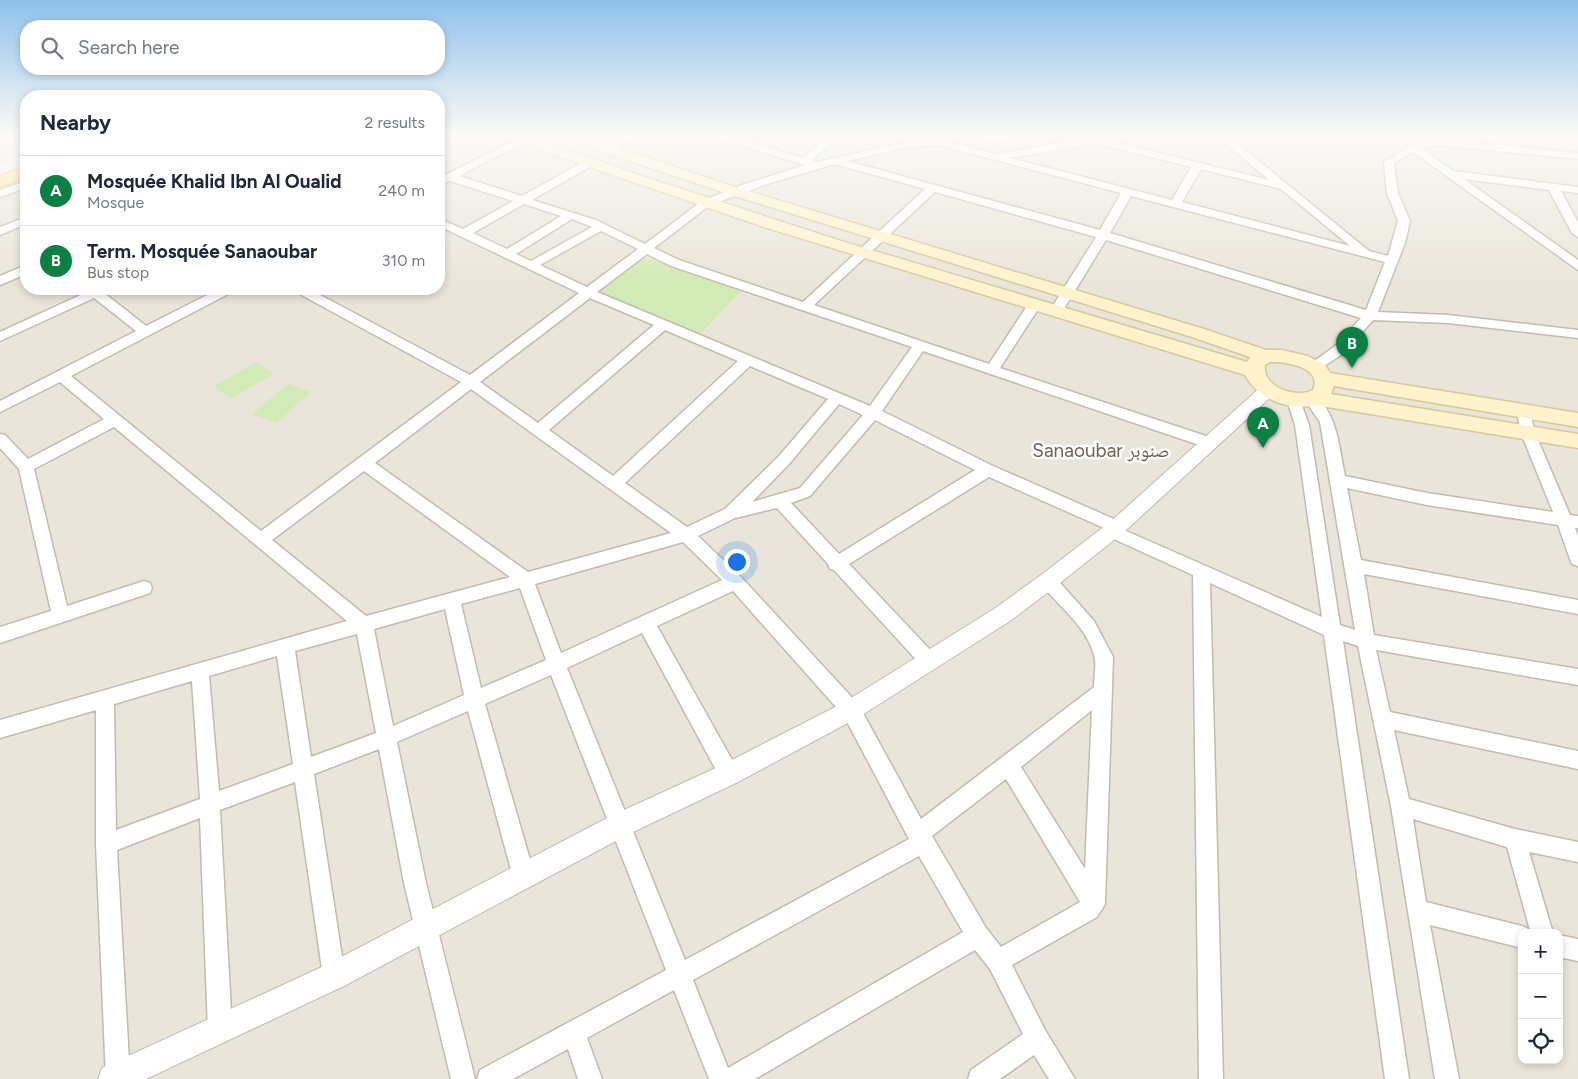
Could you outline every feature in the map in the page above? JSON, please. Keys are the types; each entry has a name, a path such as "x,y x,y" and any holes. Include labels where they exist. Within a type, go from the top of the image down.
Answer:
{"main road":[{"path":"654,185 1034,306 1186,349 1253,371"},
{"path":"716,185 1265,356"},
{"path":"1578,420 1524,412 1319,373 1296,357 1274,354 1265,356 1256,362 1253,371 1255,378 1268,390 1307,399 1578,441"},
{"path":"1307,399 1324,390 1319,373"}],"street":[{"path":"468,185 571,215 602,226 644,249 675,263 993,368 1210,443"},
{"path":"463,234 549,185"},
{"path":"260,540 706,203 751,185"},
{"path":"918,185 1104,235 1370,316 1448,319 1578,334"},
{"path":"1102,185 1391,260"},
{"path":"1175,204 1186,185"},
{"path":"1279,185 1286,187 1366,253"},
{"path":"1319,373 1370,316 1404,221 1390,185"},
{"path":"1464,185 1576,263"},
{"path":"1540,185 1578,190"},
{"path":"0,194 20,186"},
{"path":"1553,187 1578,233"},
{"path":"805,307 931,189"},
{"path":"1055,312 1104,235 1127,192"},
{"path":"506,255 571,215"},
{"path":"0,231 20,223"},
{"path":"445,225 587,292 873,413 1201,572 1332,630 1366,641 1578,677"},
{"path":"530,266 602,226"},
{"path":"0,281 20,272"},
{"path":"0,338 85,295"},
{"path":"98,295 144,331"},
{"path":"0,407 216,295"},
{"path":"311,295 470,381 686,535 736,582 852,710 921,838 978,936 998,961 1037,1038 1063,1079"},
{"path":"993,368 1034,306"},
{"path":"538,431 663,325"},
{"path":"0,729 451,599 686,535 730,513 780,501 805,492 873,413 920,344"},
{"path":"614,484 748,360"},
{"path":"62,376 364,625 388,737 415,884 463,1079"},
{"path":"105,698 106,844 116,1078 334,976 620,825 729,774 852,710 928,660 1002,615 1048,581 1114,529 1268,390"},
{"path":"730,513 784,460 837,398"},
{"path":"1397,1079 1302,425 1307,399 1319,408 1327,422 1354,565 1366,641 1401,806 1417,911 1447,1079"},
{"path":"1524,412 1528,433 1571,521 1578,559"},
{"path":"26,467 114,420"},
{"path":"0,439 26,467 61,615"},
{"path":"364,463 525,579 556,664 682,975 721,1079"},
{"path":"836,564 988,470"},
{"path":"1337,480 1427,499 1571,521"},
{"path":"780,501 836,564 928,660"},
{"path":"1354,565 1578,607"},
{"path":"1201,572 1210,1079"},
{"path":"998,961 1089,909 1094,904 1104,657 1099,641 1048,581"},
{"path":"106,844 388,737 556,664 736,582"},
{"path":"0,635 144,588"},
{"path":"451,599 474,699 524,876"},
{"path":"646,623 729,774"},
{"path":"285,646 301,769 334,976"},
{"path":"200,672 210,804 220,1030"},
{"path":"489,1079 682,975 921,838 1102,691"},
{"path":"1382,719 1578,760"},
{"path":"1009,765 1094,904"},
{"path":"1401,806 1515,839 1578,852"},
{"path":"1515,839 1541,929"},
{"path":"1417,911 1518,936"},
{"path":"732,1079 978,936"},
{"path":"1563,947 1578,950"},
{"path":"574,1034 590,1079"},
{"path":"980,1079 1037,1038"}],"shaded area":[{"path":"11,185 20,185 20,295 445,295 445,185 1578,185 1578,1079 0,1079 0,190"}],"green space":[{"path":"641,256 743,289 698,336 590,290"},
{"path":"257,362 274,374 230,399 214,386"},
{"path":"288,384 311,392 276,423 252,414"}],"place":[{"name":"Term. Mosquée Sanaoubar","path":"1352,368"},
{"name":"Mosquée Khalid Ibn Al Oualid","path":"1263,448"}],"district":[{"name":"Sanaoubar صنوبر","path":"1101,450"}]}
